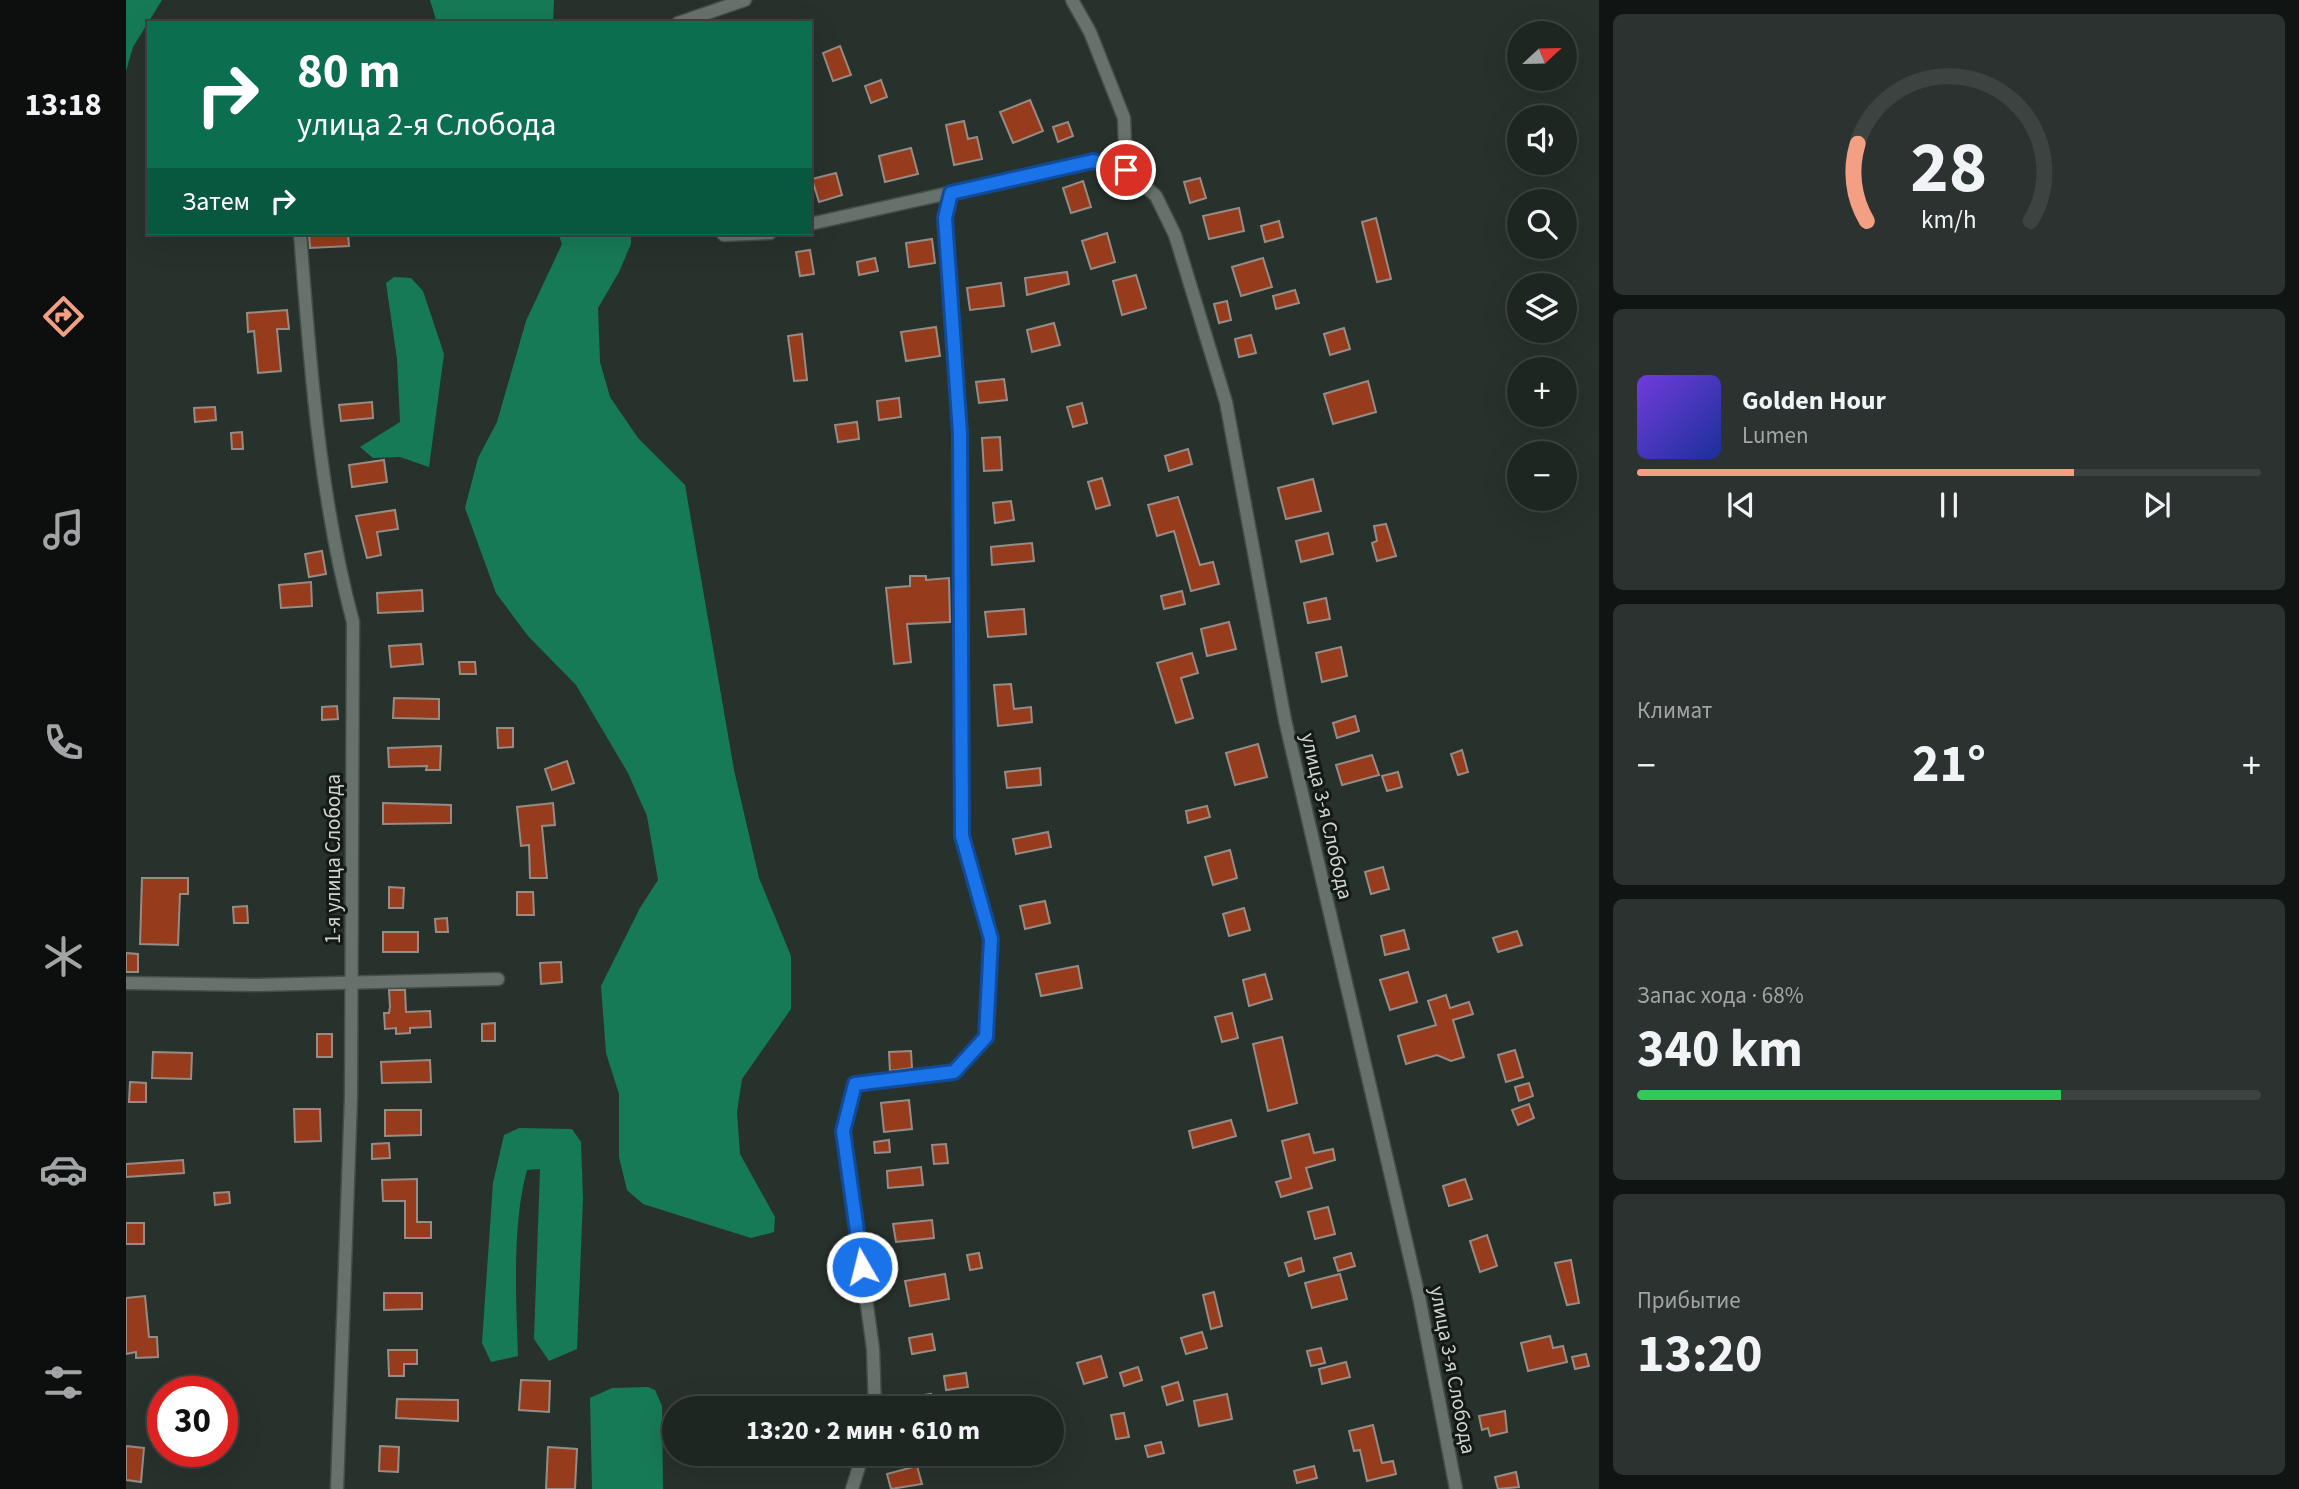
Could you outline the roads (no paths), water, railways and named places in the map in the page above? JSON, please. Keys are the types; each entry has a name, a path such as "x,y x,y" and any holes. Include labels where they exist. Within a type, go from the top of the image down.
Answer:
{"street":[{"path":"684,21 745,0"},
{"path":"812,224 1093,161 1126,170 1124,118 1090,33 1072,0"},
{"name":"улица 3-я Слобода","path":"1126,170 1156,196 1175,235 1226,402 1285,720 1419,1297 1456,1489"},
{"path":"875,1396 873,1349 843,1131 855,1084 954,1072 986,1037 991,988 991,939 962,836 960,433 945,218 951,193"},
{"name":"1-я улица Слобода","path":"300,235 317,431 341,577 353,622 351,1097 337,1489"},
{"path":"126,983 257,985 498,979"},
{"path":"852,1489 859,1466"}]}
